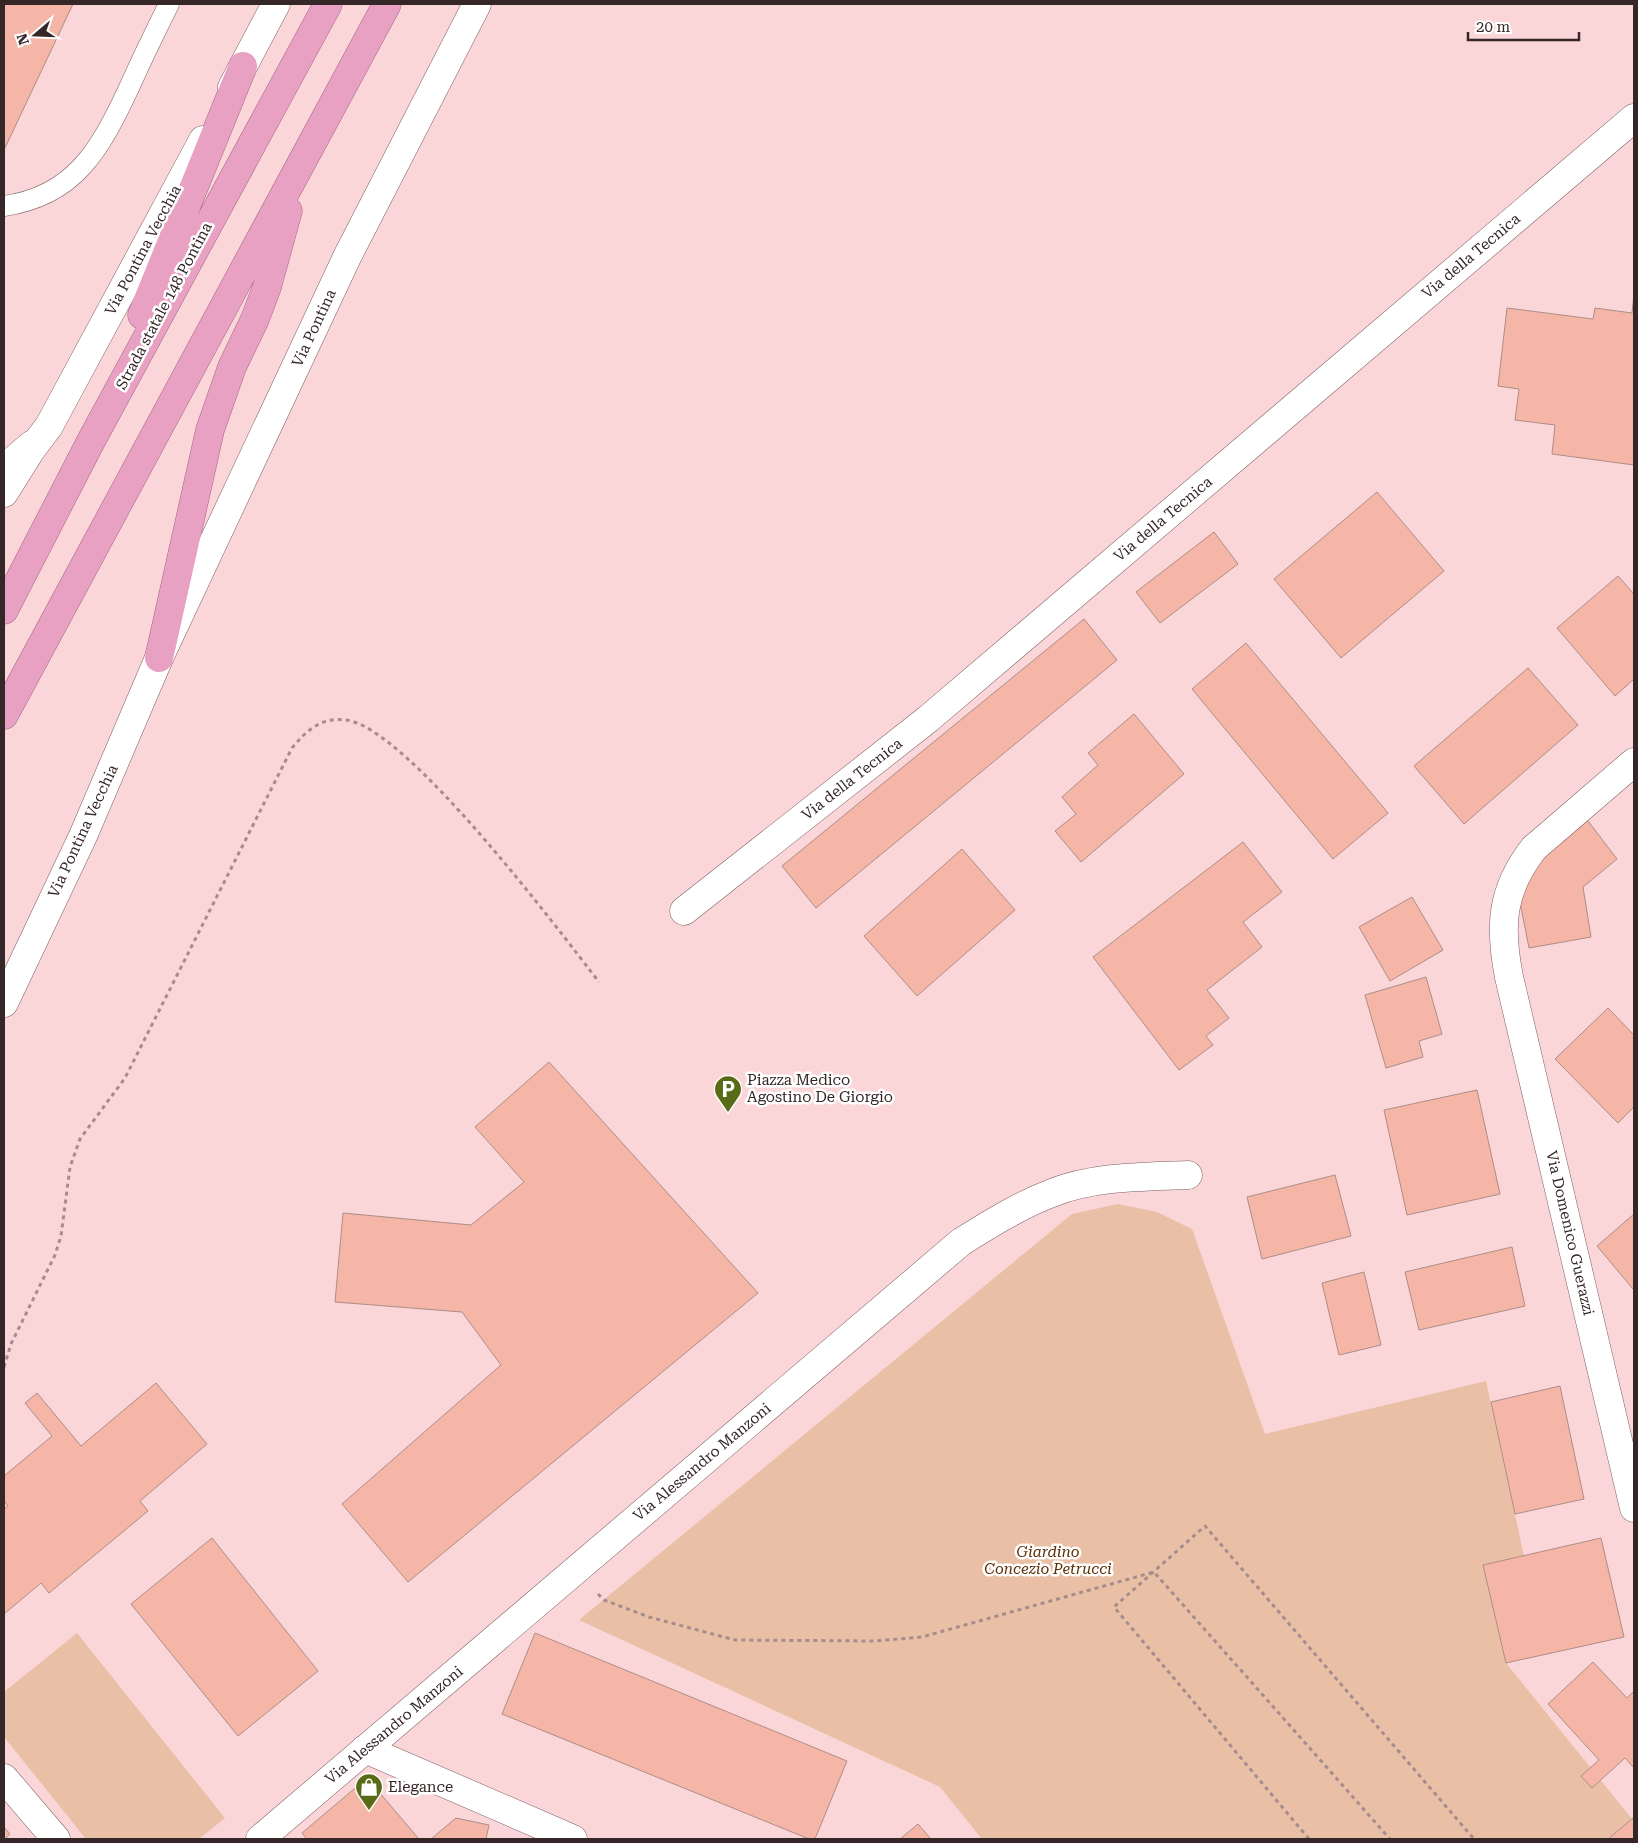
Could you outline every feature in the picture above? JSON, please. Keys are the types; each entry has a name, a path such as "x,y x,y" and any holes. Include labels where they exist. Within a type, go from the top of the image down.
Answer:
{"highway":[{"name":"Strada statale 148 Pontina","path":"4,610 91,441 328,4"},
{"path":"4,715 387,4"},
{"path":"91,441 243,66"},
{"path":"159,658 210,430 232,367 255,319 267,287 302,162"}],"street":[{"name":"Via Pontina","path":"159,658 347,257 477,4"},
{"name":"Via Pontina Vecchia","path":"4,493 31,450 49,426 274,6"},
{"name":"Via della Tecnica","path":"684,911 928,719 1634,118"},
{"name":"Via Pontina Vecchia","path":"4,1003 83,836 159,658"},
{"name":"Via Domenico Guerazzi","path":"1634,762 1544,837 1523,861 1510,887 1503,928 1505,959 1634,1508"},
{"name":"Via Alessandro Manzoni","path":"260,1839 962,1242 1052,1192 1123,1178 1188,1175"},
{"path":"365,1749 573,1839"},
{"path":"4,1778 56,1839"}],"lane":[{"path":"4,206 39,197 53,190 69,180 90,159 106,134 169,4"},
{"path":"4,463 49,426"}],"path":[{"path":"4,1367 11,1344 55,1255 62,1236 70,1168 80,1139 125,1078 292,748 310,728 325,721 352,722 375,732 402,752 480,836 599,982"},
{"path":"1309,1839 1114,1607 1205,1526 1474,1839"},
{"path":"573,1572 604,1600 649,1617 735,1640 796,1642 874,1641 922,1637 1154,1572"},
{"path":"1154,1572 1390,1839"}],"green space":[{"name":"Giardino Concezio Petrucci","path":"1118,1204 1157,1212 1192,1229 1265,1434 1486,1381 1524,1556 1483,1565 1506,1663 1632,1819 1608,1839 982,1839 940,1787 579,1620 1072,1214"},
{"path":"77,1633 225,1818 199,1839 86,1839 4,1737 4,1692"}],"building":[{"path":"4,4 73,4 4,150"},
{"path":"1634,294 1634,465 1552,454 1555,425 1515,420 1519,389 1498,386 1507,308 1593,319 1595,308 1632,313"},
{"path":"1377,492 1444,571 1341,658 1274,579"},
{"path":"1214,532 1238,564 1160,623 1136,592"},
{"path":"1618,576 1634,594 1634,679 1615,696 1557,628"},
{"path":"1084,619 1117,660 816,908 782,866"},
{"path":"1246,643 1388,813 1333,859 1192,689"},
{"path":"1528,668 1578,725 1464,824 1414,766"},
{"path":"1134,714 1184,774 1081,862 1055,831 1076,814 1062,797 1098,765 1088,753"},
{"path":"1585,817 1617,859 1583,887 1591,937 1529,948 1519,897 1537,855"},
{"path":"1243,842 1282,892 1243,922 1262,947 1207,990 1229,1018 1206,1036 1213,1045 1179,1070 1093,957"},
{"path":"962,849 1015,910 917,996 864,936"},
{"path":"1412,897 1443,950 1390,981 1359,927"},
{"path":"1426,977 1442,1034 1419,1041 1423,1057 1386,1068 1365,995"},
{"path":"1608,1008 1634,1035 1634,1107 1618,1123 1555,1059"},
{"path":"549,1062 758,1293 408,1582 342,1504 501,1365 462,1312 335,1302 343,1213 471,1225 524,1182 475,1127"},
{"path":"1477,1090 1500,1194 1407,1215 1384,1110"},
{"path":"1335,1175 1351,1236 1262,1259 1247,1197"},
{"path":"1634,1214 1634,1288 1633,1289 1597,1246"},
{"path":"1512,1247 1525,1306 1419,1330 1405,1272"},
{"path":"1364,1272 1381,1345 1339,1355 1322,1283"},
{"path":"156,1383 207,1444 140,1501 148,1511 49,1593 41,1583 4,1614 4,1509 8,1506 4,1501 4,1476 52,1436 25,1403 37,1393 81,1446"},
{"path":"1560,1386 1584,1499 1515,1514 1491,1402"},
{"path":"212,1538 318,1671 238,1736 131,1604"},
{"path":"1601,1538 1624,1637 1506,1663 1483,1565"},
{"path":"535,1633 847,1761 815,1839 809,1839 502,1714"},
{"path":"1593,1662 1627,1698 1634,1691 1634,1768 1625,1758 1592,1788 1581,1776 1599,1760 1548,1704"},
{"path":"367,1778 419,1839 307,1839 302,1833"},
{"path":"1634,1817 1634,1839 1608,1839 1632,1819"},
{"path":"456,1818 489,1825 486,1839 431,1839"},
{"path":"918,1824 931,1839 900,1839"},
{"path":"4,1827 10,1834 5,1839 4,1839"}],"place":[{"name":"Piazza Medico Agostino De Giorgio","path":"728,1113"},
{"name":"Elegance","path":"369,1811"}]}
